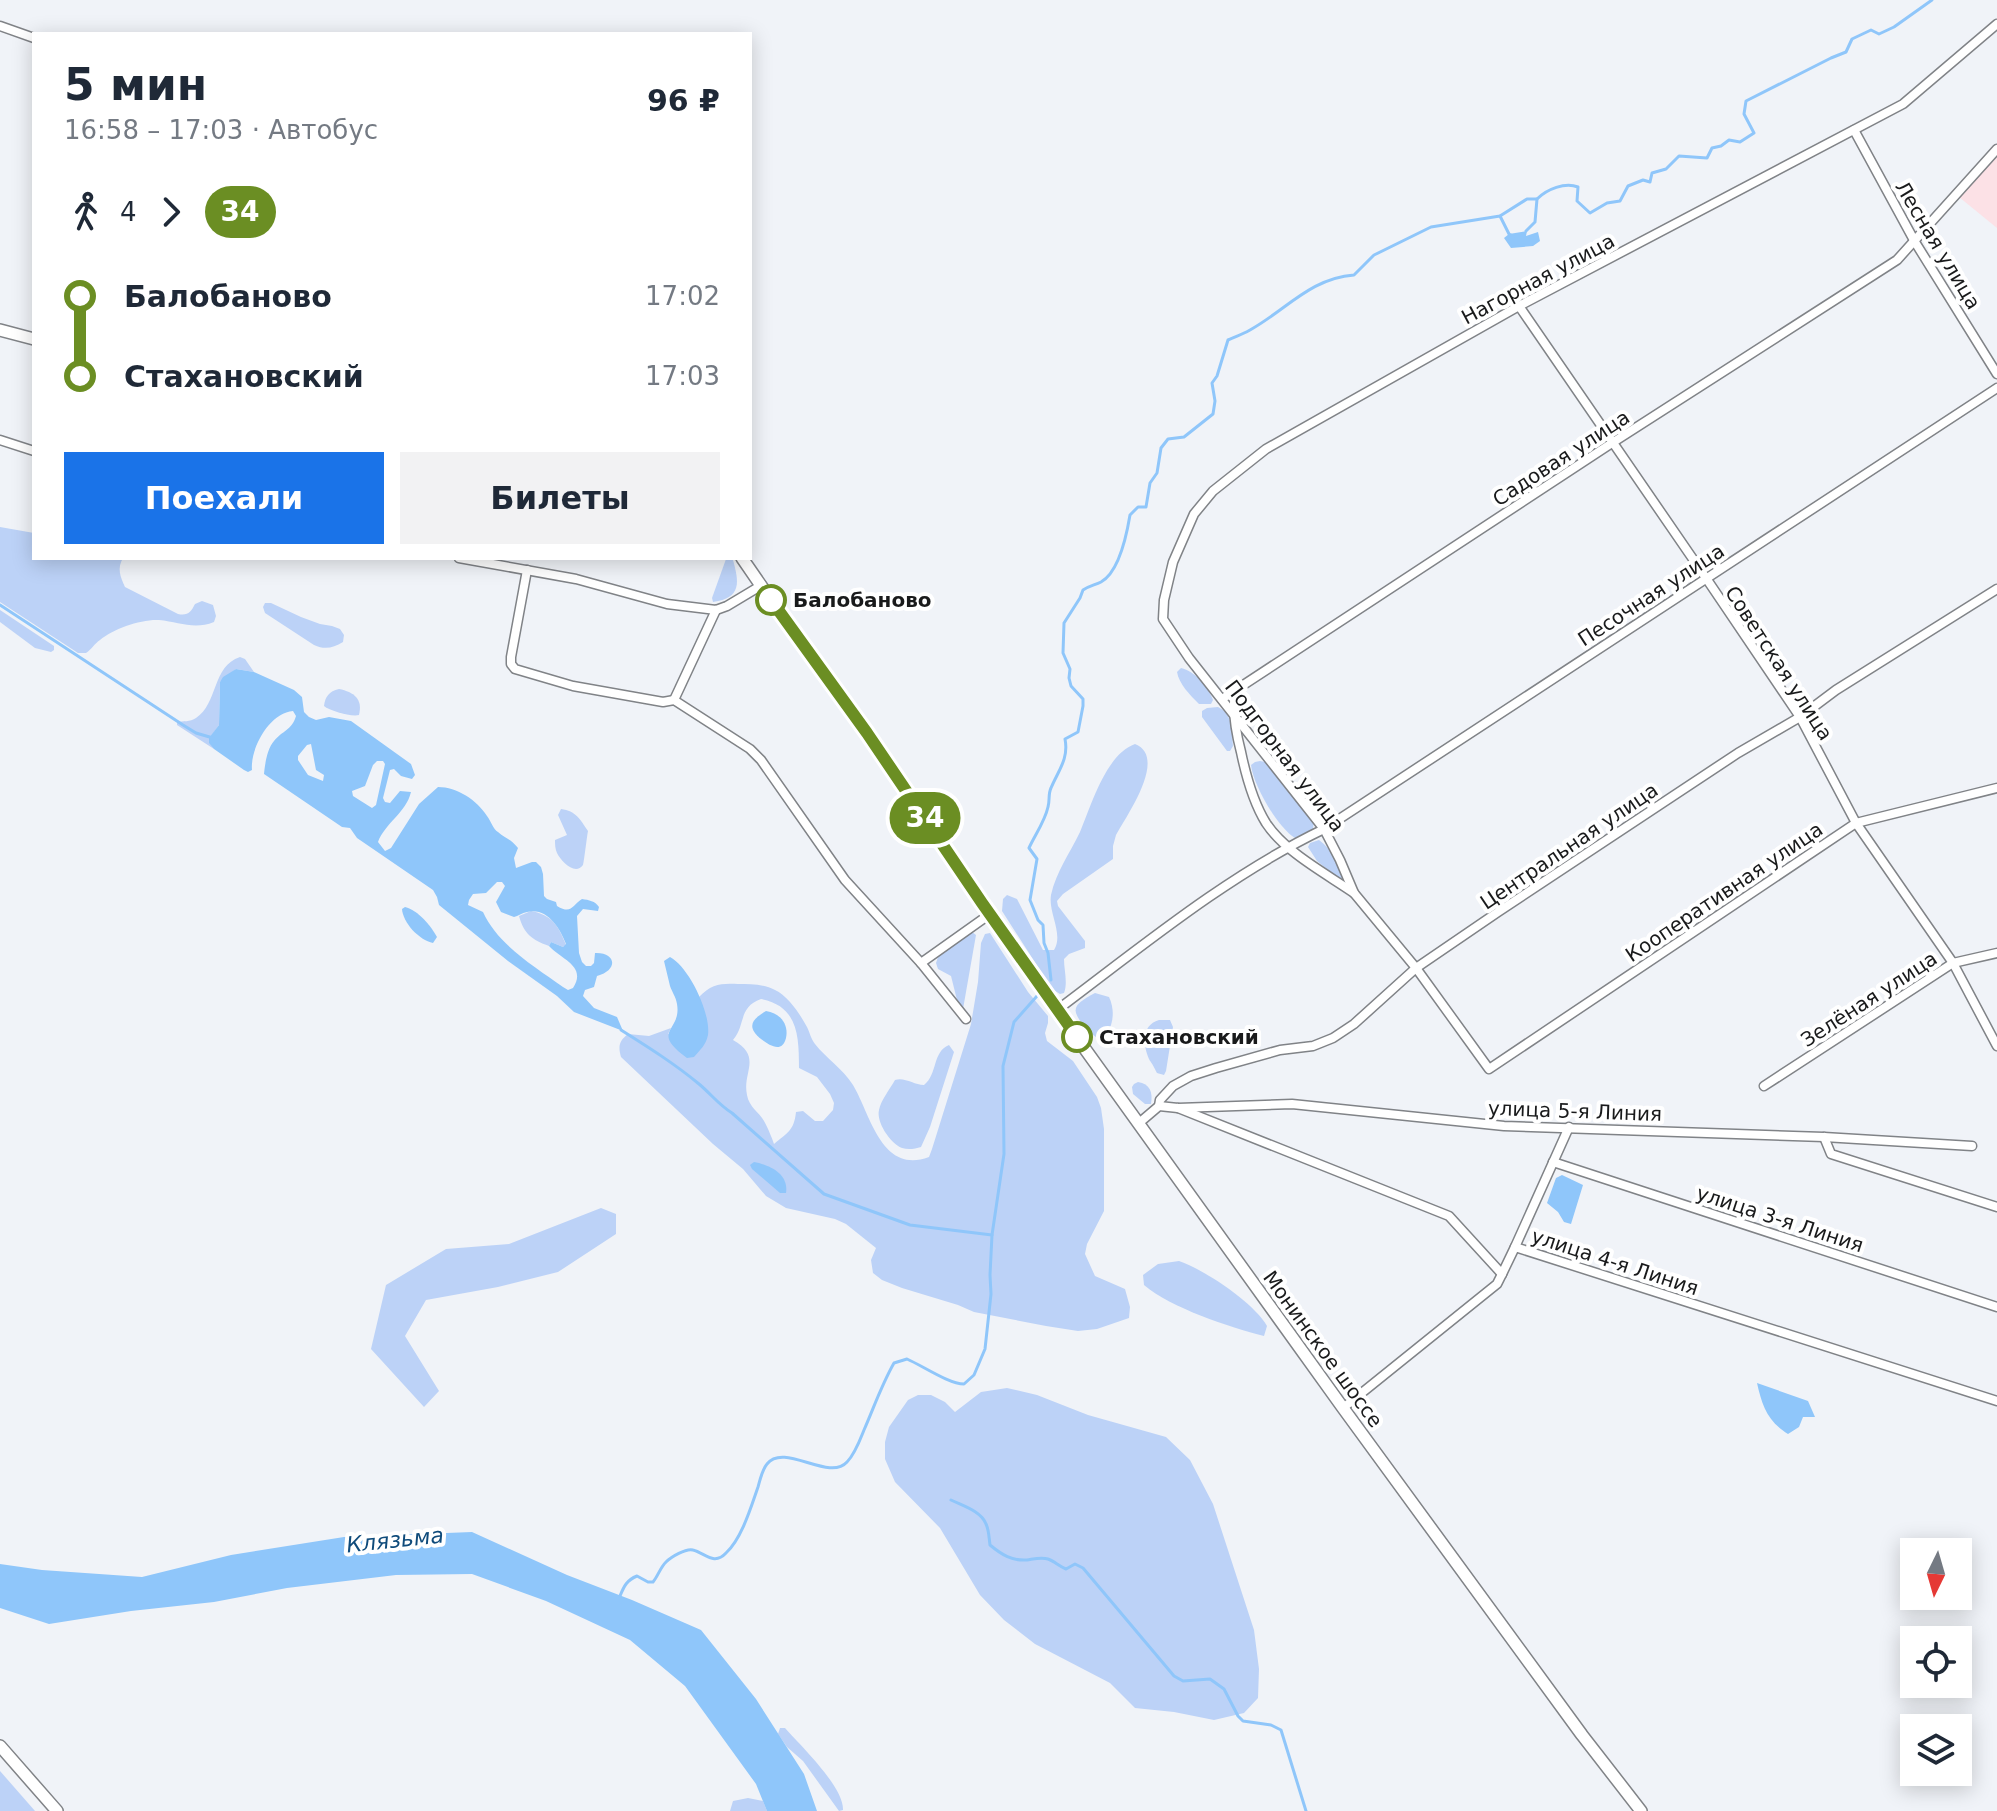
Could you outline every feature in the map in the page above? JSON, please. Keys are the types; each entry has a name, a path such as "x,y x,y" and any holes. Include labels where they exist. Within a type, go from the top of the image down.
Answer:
{"main road":[{"path":"0,330 32,338"},
{"name":"Монинское шоссе","path":"743,560 867,733 1057,1010 1343,1408 1641,1811"},
{"path":"0,1746 57,1811"}],"street":[{"name":"Нагорная улица","path":"1163,619 1173,562 1194,514 1213,491 1266,449 1519,306 1903,104 1997,24"},
{"path":"0,26 32,37"},
{"name":"Лесная улица","path":"1854,130 1915,242 1997,374"},
{"name":"Садовая улица","path":"1222,699 1897,260 1997,149"},
{"name":"Советская улица","path":"1519,306 1800,717 1856,823 1953,963 1997,1046"},
{"name":"Песочная улица","path":"1288,846 1324,829 1997,388"},
{"path":"0,440 32,450"},
{"path":"470,560 576,579 667,604 716,610 762,585"},
{"path":"527,570 511,655 511,664 515,669 573,686 663,702 674,700 750,749 761,760 845,880 921,963 966,1019"},
{"name":"Центральная улица","path":"1139,1123 1159,1106 1160,1100 1173,1086 1191,1076 1280,1050 1313,1046 1333,1038 1354,1024 1416,968 1738,753 1800,717 1836,690 1997,589"},
{"path":"674,700 716,610"},
{"name":"Подгорная улица","path":"1163,619 1189,658 1324,829 1354,893 1416,968 1489,1069"},
{"path":"1236,690 1235,713 1243,761 1266,823 1288,846 1354,893"},
{"name":"Кооперативная улица","path":"1489,1069 1856,823 1997,788"},
{"path":"1057,1010 1169,925 1288,846"},
{"path":"921,963 986,908"},
{"name":"Зелёная улица","path":"1764,1086 1953,963 1997,953"},
{"name":"улица 5-я Линия","path":"1178,1108 1292,1104 1504,1126 1824,1137 1972,1146"},
{"path":"1159,1106 1178,1108 1449,1216 1502,1274"},
{"path":"1515,1247 1569,1127"},
{"path":"1824,1137 1831,1154 1997,1207"},
{"name":"улица 3-я Линия","path":"1553,1162 1997,1307"},
{"name":"улица 4-я Линия","path":"1343,1408 1497,1284 1515,1247 1997,1401"}],"shaded area":[{"path":"1997,155 1997,228 1959,197"},
{"path":"0,527 32,533 32,560 122,560 120,572 125,587 178,614 189,613 195,604 202,601 213,605 216,616 214,622 200,625 159,620 136,623 106,636 86,653 78,653 0,602"},
{"path":"726,560 733,560 737,582 734,593 722,600 713,602"},
{"path":"265,603 340,629 344,635 343,642 329,648 314,645 265,613"},
{"path":"0,610 54,646 54,650 35,648 0,622"},
{"path":"240,657 254,672 236,669 220,682 219,725 209,742 214,749 177,725 177,722 189,721 203,712 224,668"},
{"path":"1181,668 1191,672 1204,685 1213,700 1211,704 1199,704 1182,685 1177,672"},
{"path":"339,689 356,697 360,705 359,715 341,713 324,706 328,695"},
{"path":"1218,707 1227,714 1231,724 1233,746 1230,751 1202,717 1202,711"},
{"path":"1135,744 1144,751 1148,761 1146,773 1136,801 1116,835 1113,859 1057,901 1085,941 1085,948 1064,959 1066,985 1064,993 1060,994 1052,989 1002,911 1003,899 1007,895 1017,899 1043,950 1054,950 1057,930 1051,895 1056,878 1108,769 1116,758"},
{"path":"1265,762 1314,821 1313,829 1295,838 1281,825 1261,794 1253,773 1251,765"},
{"path":"561,809 574,814 588,831 580,868 568,866 556,851 555,840 567,835 558,815"},
{"path":"1319,840 1335,858 1345,884 1317,861 1308,847"},
{"path":"531,911 553,922 566,945 563,947 551,942 549,946 530,936 519,916"},
{"path":"972,932 976,935 963,1009 959,1008 951,976 938,969 936,963 938,957"},
{"path":"990,933 1028,992 1048,1016 1047,1041 1073,1061 1101,1108 1104,1211 1085,1254 1095,1276 1125,1289 1130,1307 1129,1318 1097,1329 1078,1331 974,1312 882,1280 873,1273 871,1260 876,1248 846,1224 786,1208 766,1196 743,1169 621,1057 620,1044 628,1034 649,1036 671,1028 668,1034 707,1022 699,997 712,987 752,984 766,987 789,1001 815,1044 849,1079 888,1150 899,1157 913,1160 929,1157 971,1024 981,943 985,934","holes":["761,999 783,1008 794,1024 799,1068 817,1077 834,1103 833,1110 823,1121 815,1121 803,1111 796,1112 792,1128 774,1144 764,1121 748,1099 747,1053 733,1040 745,1012 754,1002"]},
{"path":"1095,993 1109,997 1113,1014 1102,1041 1086,1028 1076,1011 1083,1000"},
{"path":"1159,1020 1170,1020 1173,1027 1164,1075 1157,1073 1145,1043 1149,1027"},
{"path":"949,1045 954,1052 921,1147 902,1148 893,1142 882,1126 879,1110 882,1102 895,1080 924,1085 940,1053"},
{"path":"1138,1082 1150,1089 1151,1104 1145,1104 1133,1094 1132,1087"},
{"path":"601,1208 616,1214 616,1234 558,1272 426,1300 405,1336 439,1391 424,1407 371,1349 386,1285 446,1249 509,1244"},
{"path":"1179,1261 1215,1279 1251,1307 1267,1326 1264,1336 1185,1309 1144,1285 1143,1275 1158,1264"},
{"path":"1007,1388 1166,1437 1190,1460 1213,1504 1254,1630 1259,1669 1258,1698 1244,1713 1214,1720 1135,1708 1110,1683 1035,1644 1004,1620 980,1595 940,1528 895,1482 885,1459 885,1442 889,1427 908,1400 918,1395 931,1395 955,1412 981,1392"},
{"path":"780,1728 785,1728 829,1779 837,1790 843,1810 839,1811 803,1761 787,1747 778,1734"},
{"path":"0,1771 35,1811 0,1811"},
{"path":"748,1798 763,1801 767,1811 730,1811 733,1801"}],"water":[{"path":"1527,231 1526,236 1538,232 1540,241 1533,246 1511,248 1504,238 1509,234"},
{"path":"236,669 254,672 294,690 302,697 304,712 309,717 351,721 411,764 415,775 412,779 401,776 394,769 390,770 383,798 385,802 390,803 400,791 411,792 405,806 378,842 385,851 391,848 419,804 438,787 452,789 478,805 496,831 518,848 514,858 516,868 532,862 541,867 547,899 566,910 582,899 596,903 598,911 583,909 577,916 579,953 586,966 594,963 595,953 602,953 611,958 612,966 597,976 594,987 585,990 583,996 594,1008 617,1017 623,1031 574,1012 439,905 433,890 357,838 350,828 342,827 264,774 270,748 292,724 296,716 293,711 276,718 263,733 254,752 252,770 248,772 214,749 209,738 219,725 220,682","holes":["311,744 316,770 324,775 323,781 308,775 298,760 298,756","377,761 385,764 376,805 372,808 353,796 352,791 365,786","497,882 502,882 505,886 496,902 501,912 514,917 534,911 552,920 566,944 563,947 551,942 549,946 575,969 577,980 573,988 568,990 563,987 518,954 498,935 483,912 468,905 473,894 486,893"]},
{"path":"405,907 419,915 431,928 437,937 433,943 417,935 409,925 403,914"},
{"path":"670,957 691,980 706,1015 707,1039 694,1057 687,1058 676,1049 668,1036 677,1013 664,961"},
{"path":"766,1011 775,1014 785,1024 787,1033 782,1046 768,1044 753,1031 754,1020"},
{"path":"754,1162 772,1168 781,1176 785,1181 786,1193 780,1193 752,1169 750,1165"},
{"path":"1562,1175 1583,1185 1571,1224 1564,1222 1547,1203 1556,1178"},
{"path":"1757,1383 1808,1401 1815,1417 1803,1417 1799,1427 1788,1434 1766,1412"},
{"name":"Клязьма","path":"472,1532 701,1630 756,1699 804,1774 817,1811 767,1811 756,1784 685,1686 630,1640 546,1601 472,1574 396,1575 49,1624 0,1608 0,1564 142,1577 231,1555 344,1537"}],"waterway":[{"path":"1051,980 1043,925 1030,900 1037,859 1029,848 1047,812 1050,790 1064,759 1065,739 1078,732 1083,706 1083,699 1071,686 1070,669 1063,653 1064,623 1083,590 1101,582 1113,570 1130,515 1138,507 1146,507 1161,448 1168,439 1184,437 1213,414 1215,401 1212,383 1228,340 1263,322 1312,288 1339,277 1354,275 1374,255 1431,227 1500,216 1527,199 1537,199 1551,189 1562,186 1578,187 1577,201 1590,213 1607,203 1620,201 1628,186 1643,180 1650,182 1652,173 1666,169 1679,156 1707,158 1712,148 1729,140 1740,142 1754,133 1744,114 1746,101 1846,52 1852,39 1871,30 1879,34 1894,27 1932,0"},
{"path":"1526,231 1535,222 1537,199"},
{"path":"1500,216 1513,236"},
{"path":"0,605 183,725 213,738"},
{"path":"620,1596 626,1584 637,1576 653,1582 666,1562 675,1555 693,1550 713,1559 722,1557 737,1539 764,1469 775,1458 795,1459 829,1468 847,1462 857,1447 894,1363 907,1359 944,1378 964,1384 974,1375 985,1349 991,1294 992,1235 1004,1154 1003,1066 1014,1022 1037,996"},
{"path":"621,1030 699,1084 824,1194 910,1225 992,1235"},
{"path":"951,1500 984,1519 990,1545 1003,1554 1022,1560 1048,1559 1066,1569 1075,1564 1083,1568 1174,1676 1183,1681 1210,1679 1224,1689 1243,1721 1271,1725 1281,1730 1306,1811"}],"bus line":[{"name":"34","path":"771,600 1077,1037"}],"place":[{"name":"Балобаново","path":"771,600"},
{"name":"Стахановский","path":"1077,1037"}]}
